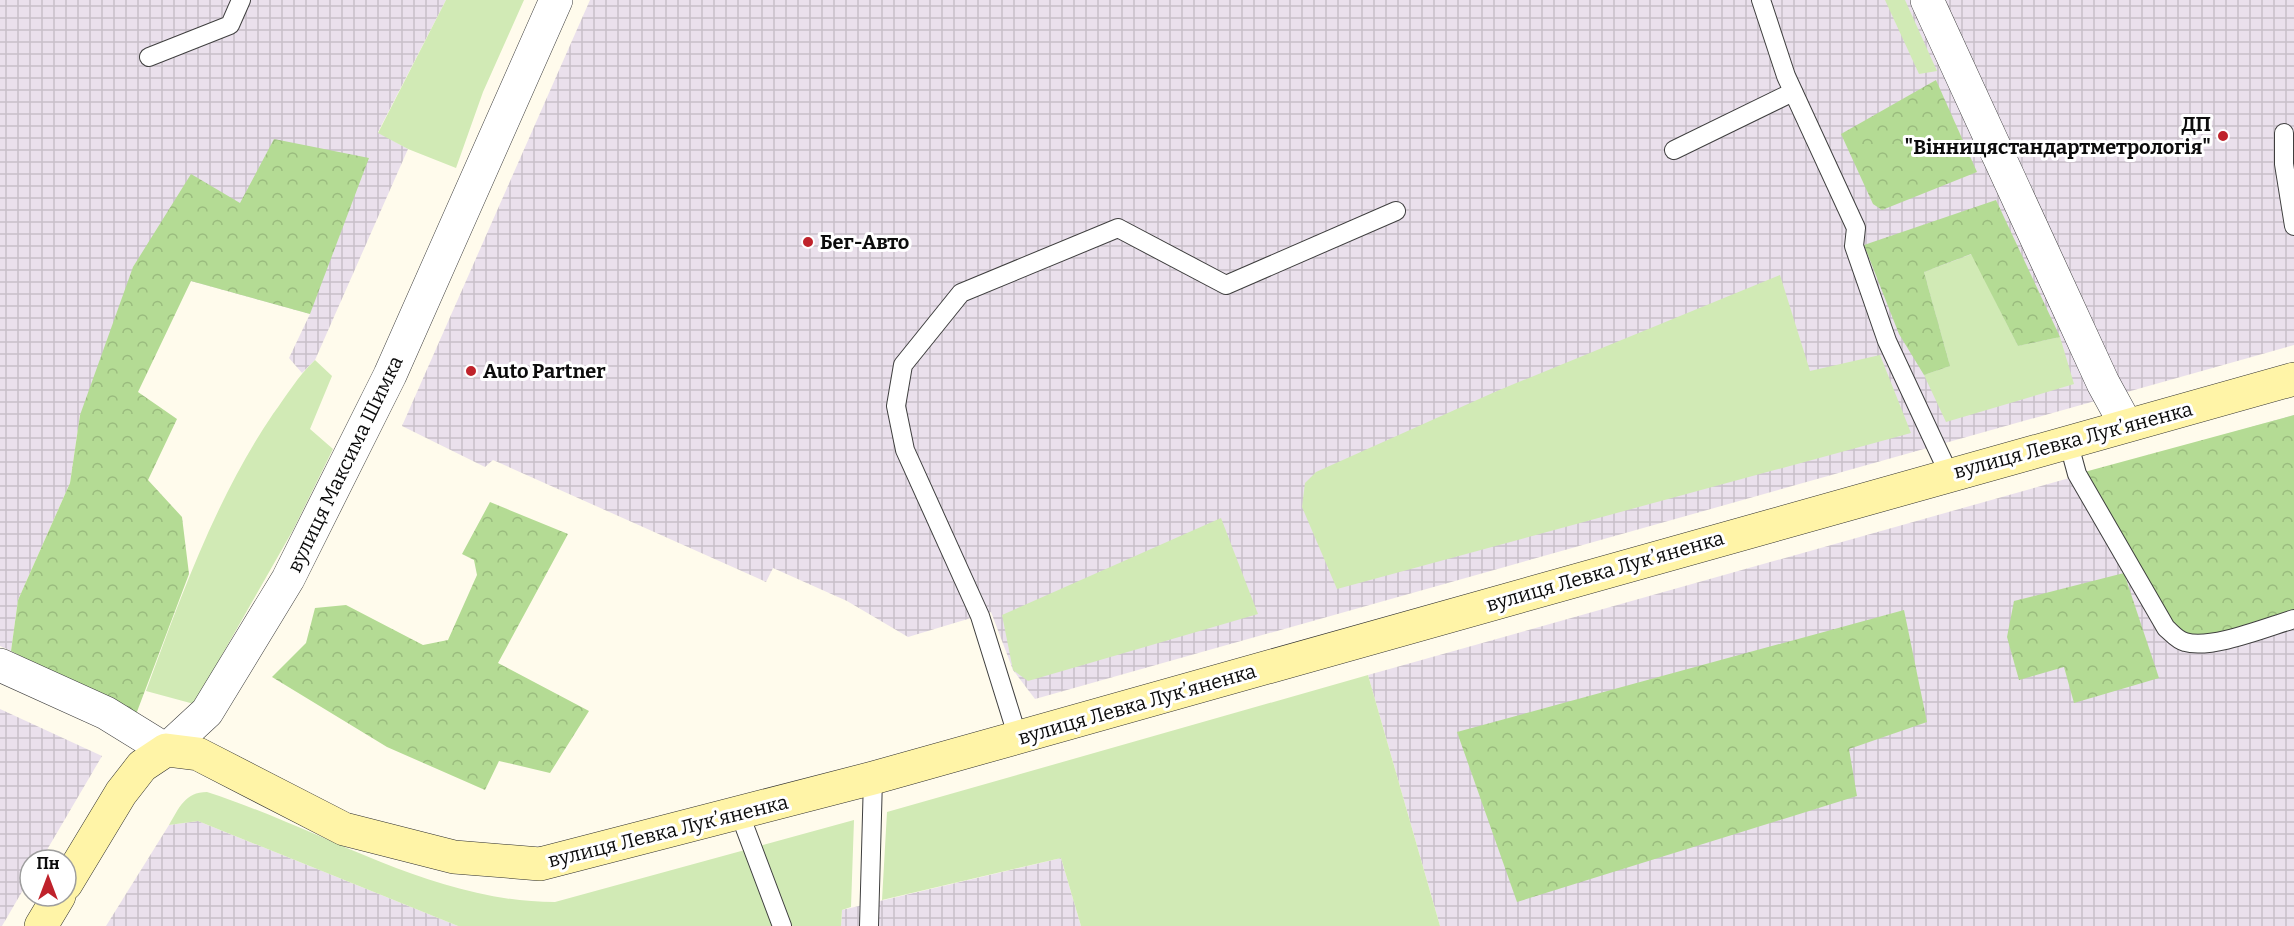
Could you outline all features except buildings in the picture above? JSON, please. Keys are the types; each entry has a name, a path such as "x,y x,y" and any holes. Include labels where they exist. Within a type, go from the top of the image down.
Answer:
{"main road":[{"name":"вулиця Левка Лукʼяненка","path":"166,750 198,754 344,829 454,857 540,864 1018,738 1949,474 2294,379"},
{"name":"вулиця Максима Шимка","path":"78,864 121,793 142,766 166,750"},
{"path":"41,926 52,908"}],"street":[{"name":"вулиця Максима Шимка","path":"166,750 207,712 288,579 390,375 556,0"},
{"path":"1927,0 2103,382 2126,425"},
{"name":"вулиця Левка Лукʼяненка","path":"0,665 106,713 166,750"}],"lane":[{"path":"149,57 230,25 241,0"},
{"path":"1761,0 1793,92 1856,228 1854,246 1887,341 1949,474"},
{"path":"1674,150 1793,92"},
{"path":"2284,133 2284,164 2294,226"},
{"path":"1018,738 980,616 904,450 896,406 903,365 961,292 1118,228 1226,285 1396,211"},
{"path":"2068,441 2077,474 2166,628 2174,636 2184,642 2206,644 2294,619"},
{"path":"869,926 873,778"},
{"path":"739,812 782,926"}],"shaded area":[{"path":"0,0 446,0 378,132 408,149 315,360 302,373 289,358 310,314 191,281 80,415 70,483 18,600 11,651 0,646"},
{"path":"590,0 2294,0 2294,345 1035,699 1013,670 991,612 908,637 847,601 773,568 766,582 493,460 485,467 402,426"},
{"path":"2294,415 2294,926 1440,926 1368,675"},
{"path":"0,709 102,756 48,848 18,848 18,899 0,926"},
{"path":"198,821 458,926 106,926 169,825"},
{"path":"1061,858 1081,926 841,926 842,910"}],"green space":[{"path":"446,0 524,0 483,92 456,168 408,149 378,133"},
{"path":"1885,0 1905,0 1937,71 1919,74"},
{"path":"1936,80 1977,172 1882,210 1873,204 1841,134"},
{"path":"274,139 369,158 310,314 191,281 138,392 177,419 148,480 182,517 189,574 135,717 11,651 18,600 70,483 80,415 133,267 191,174 240,203"},
{"path":"1996,200 2060,337 2018,346 1971,254 1924,272 1950,366 1924,375 1899,334 1864,245"},
{"path":"1972,254 2018,346 2060,337 2074,384 1946,422 1924,375 1950,366 1924,272"},
{"path":"1780,275 1810,371 1880,355 1911,433 1337,589 1302,507 1305,483 1316,472 1497,391"},
{"path":"315,360 332,376 310,429 333,449 293,530 194,704 146,691 201,548 234,479 273,414"},
{"path":"2294,415 2294,619 2184,642 2077,474"},
{"path":"490,502 568,534 498,663 589,711 550,773 499,761 485,790 387,747 272,677 306,643 315,608 346,605 423,645 448,640 477,575 474,560 462,554"},
{"path":"1221,518 1258,614 1028,681 1013,670 1002,615"},
{"path":"2124,573 2159,678 2074,703 2064,667 2019,680 2007,637 2014,601"},
{"path":"1904,610 1927,722 1849,749 1857,796 1517,902 1457,732"},
{"path":"1368,675 1440,926 1081,926 1061,858 882,900 887,812"},
{"path":"207,792 250,807 421,877 465,890 509,899 555,902 854,820 851,907 842,910 841,926 458,926 198,821 169,825 188,798"}],"place":[{"name":"ДП \"Вінницястандартметрологія\"","path":"2223,136"},
{"name":"Бег-Авто","path":"808,242"},
{"name":"Auto Partner","path":"471,371"}]}
